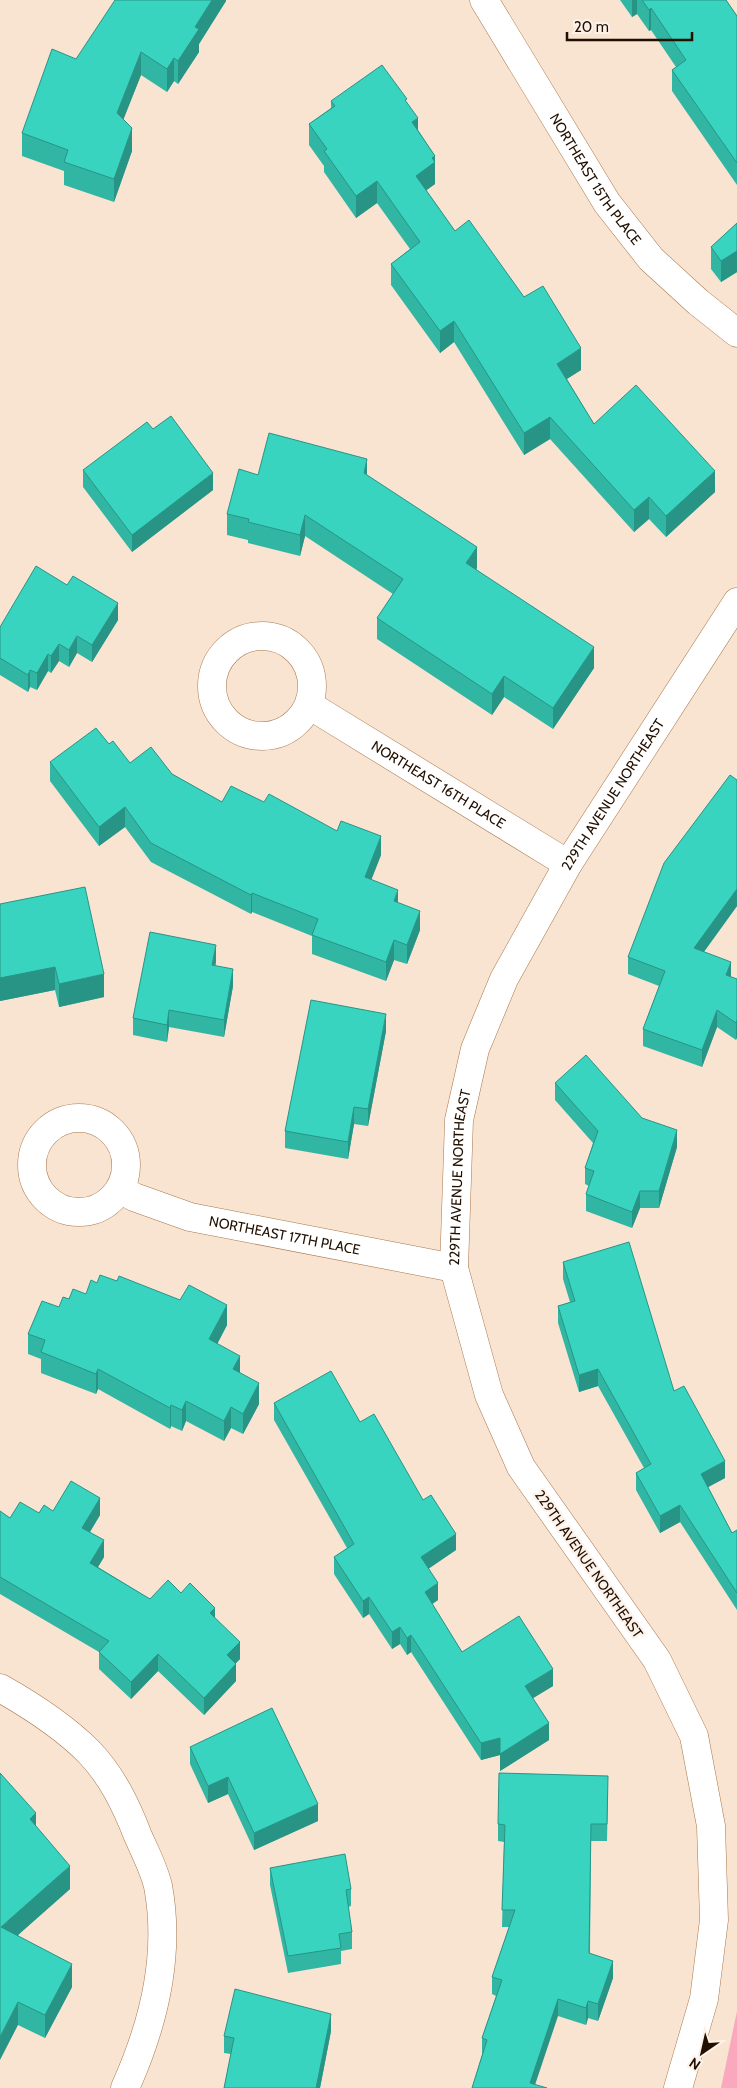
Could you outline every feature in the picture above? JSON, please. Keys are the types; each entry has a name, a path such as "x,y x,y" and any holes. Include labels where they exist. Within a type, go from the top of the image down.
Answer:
{"street":[{"name":"NORTHEAST 15TH PLACE","path":"484,0 607,203 651,259 698,302 737,333"},
{"name":"229TH AVENUE NORTHEAST","path":"678,2088 704,1999 714,1920 711,1826 694,1736 657,1660 521,1467 489,1395 454,1268 459,1120 474,1049 504,979 568,864 737,602"},
{"name":"NORTHEAST 16TH PLACE","path":"309,705 568,864"},
{"name":"NORTHEAST 17TH PLACE","path":"120,1189 134,1197 190,1217 454,1268"},
{"path":"0,1688 39,1710 89,1752 116,1785 158,1885 162,1937 158,1989 138,2059 125,2088"}],"shaded area":[{"path":"737,2011 737,2088 721,2088"}],"building":[{"path":"115,0 212,0 195,27 199,29 178,61 174,58 167,69 141,52 117,113 132,128 114,179 64,162 68,150 22,133 52,49 76,59"},
{"path":"642,0 726,0 737,16 737,163 672,70 686,60 651,8 649,10"},
{"path":"382,65 407,99 405,100 418,118 412,122 435,156 432,158 435,162 416,176 455,231 469,220 524,297 543,286 581,348 557,364 594,424 636,385 715,471 666,516 649,497 634,510 550,417 524,433 454,321 440,331 391,264 420,242 377,181 356,196 324,151 327,149 309,124 335,106 331,101"},
{"path":"737,223 737,251 721,261 711,247"},
{"path":"171,416 213,473 132,535 83,470 147,422 153,429"},
{"path":"269,433 367,459 364,473 477,547 466,563 594,647 553,708 504,676 492,694 377,618 403,579 305,515 300,535 248,522 249,519 227,514 239,469 258,475"},
{"path":"36,566 67,585 73,576 118,603 92,645 77,636 69,650 59,644 51,656 48,654 37,673 30,670 28,675 0,658 0,627"},
{"path":"96,728 109,744 113,741 130,763 151,747 172,774 222,802 231,786 264,802 269,794 337,831 341,821 381,836 365,877 398,890 394,901 420,911 407,945 394,940 386,962 312,935 318,919 252,893 251,895 151,843 125,807 99,827 50,762"},
{"path":"730,775 737,780 737,889 694,948 731,962 726,975 737,979 737,1020 736,1023 717,1010 702,1050 643,1029 665,971 628,957 664,863"},
{"path":"85,887 104,974 59,984 55,967 0,978 0,904"},
{"path":"150,932 216,945 212,965 233,969 224,1020 169,1010 167,1025 133,1018"},
{"path":"311,1000 386,1014 368,1109 354,1107 348,1142 285,1131"},
{"path":"586,1055 642,1118 677,1130 659,1191 640,1191 632,1212 586,1194 594,1171 585,1168 598,1131 555,1083"},
{"path":"629,1242 674,1391 684,1386 725,1461 701,1474 732,1533 737,1530 737,1593 680,1505 660,1516 636,1473 651,1464 598,1369 579,1375 558,1306 575,1301 563,1262"},
{"path":"100,1275 117,1281 119,1276 180,1300 189,1285 227,1305 209,1339 240,1356 233,1369 259,1383 243,1414 231,1407 224,1421 186,1401 182,1410 171,1405 170,1408 98,1369 96,1374 41,1352 45,1340 28,1334 42,1301 59,1307 63,1297 69,1299 73,1289 86,1294 91,1280 97,1283"},
{"path":"331,1371 360,1422 374,1414 423,1500 431,1495 456,1534 421,1557 438,1583 425,1592 462,1652 519,1616 553,1669 525,1686 549,1723 500,1754 500,1738 481,1743 411,1635 407,1638 400,1627 392,1632 369,1597 363,1601 334,1557 354,1544 274,1403"},
{"path":"71,1481 100,1498 82,1528 104,1540 90,1563 150,1599 168,1580 181,1593 190,1583 215,1608 210,1613 240,1642 227,1655 236,1664 204,1698 158,1654 131,1682 99,1652 109,1641 0,1577 0,1511 10,1518 20,1502 39,1513 44,1505 53,1511"},
{"path":"272,1708 318,1804 254,1833 228,1777 208,1786 190,1747"},
{"path":"0,1773 36,1813 30,1819 70,1866 1,1927 72,1964 45,2015 18,2002 0,2037"},
{"path":"499,1773 608,1776 607,1824 591,1824 589,1953 613,1961 598,2004 588,2001 586,2008 558,1999 530,2083 547,2088 472,2088 487,2040 482,2038 502,1980 492,1977 515,1910 502,1910 505,1825 498,1824"},
{"path":"345,1854 351,1889 346,1890 352,1932 339,1934 341,1948 288,1956 270,1868"},
{"path":"235,1989 331,2014 316,2088 224,2088 234,2038 224,2036"}]}
